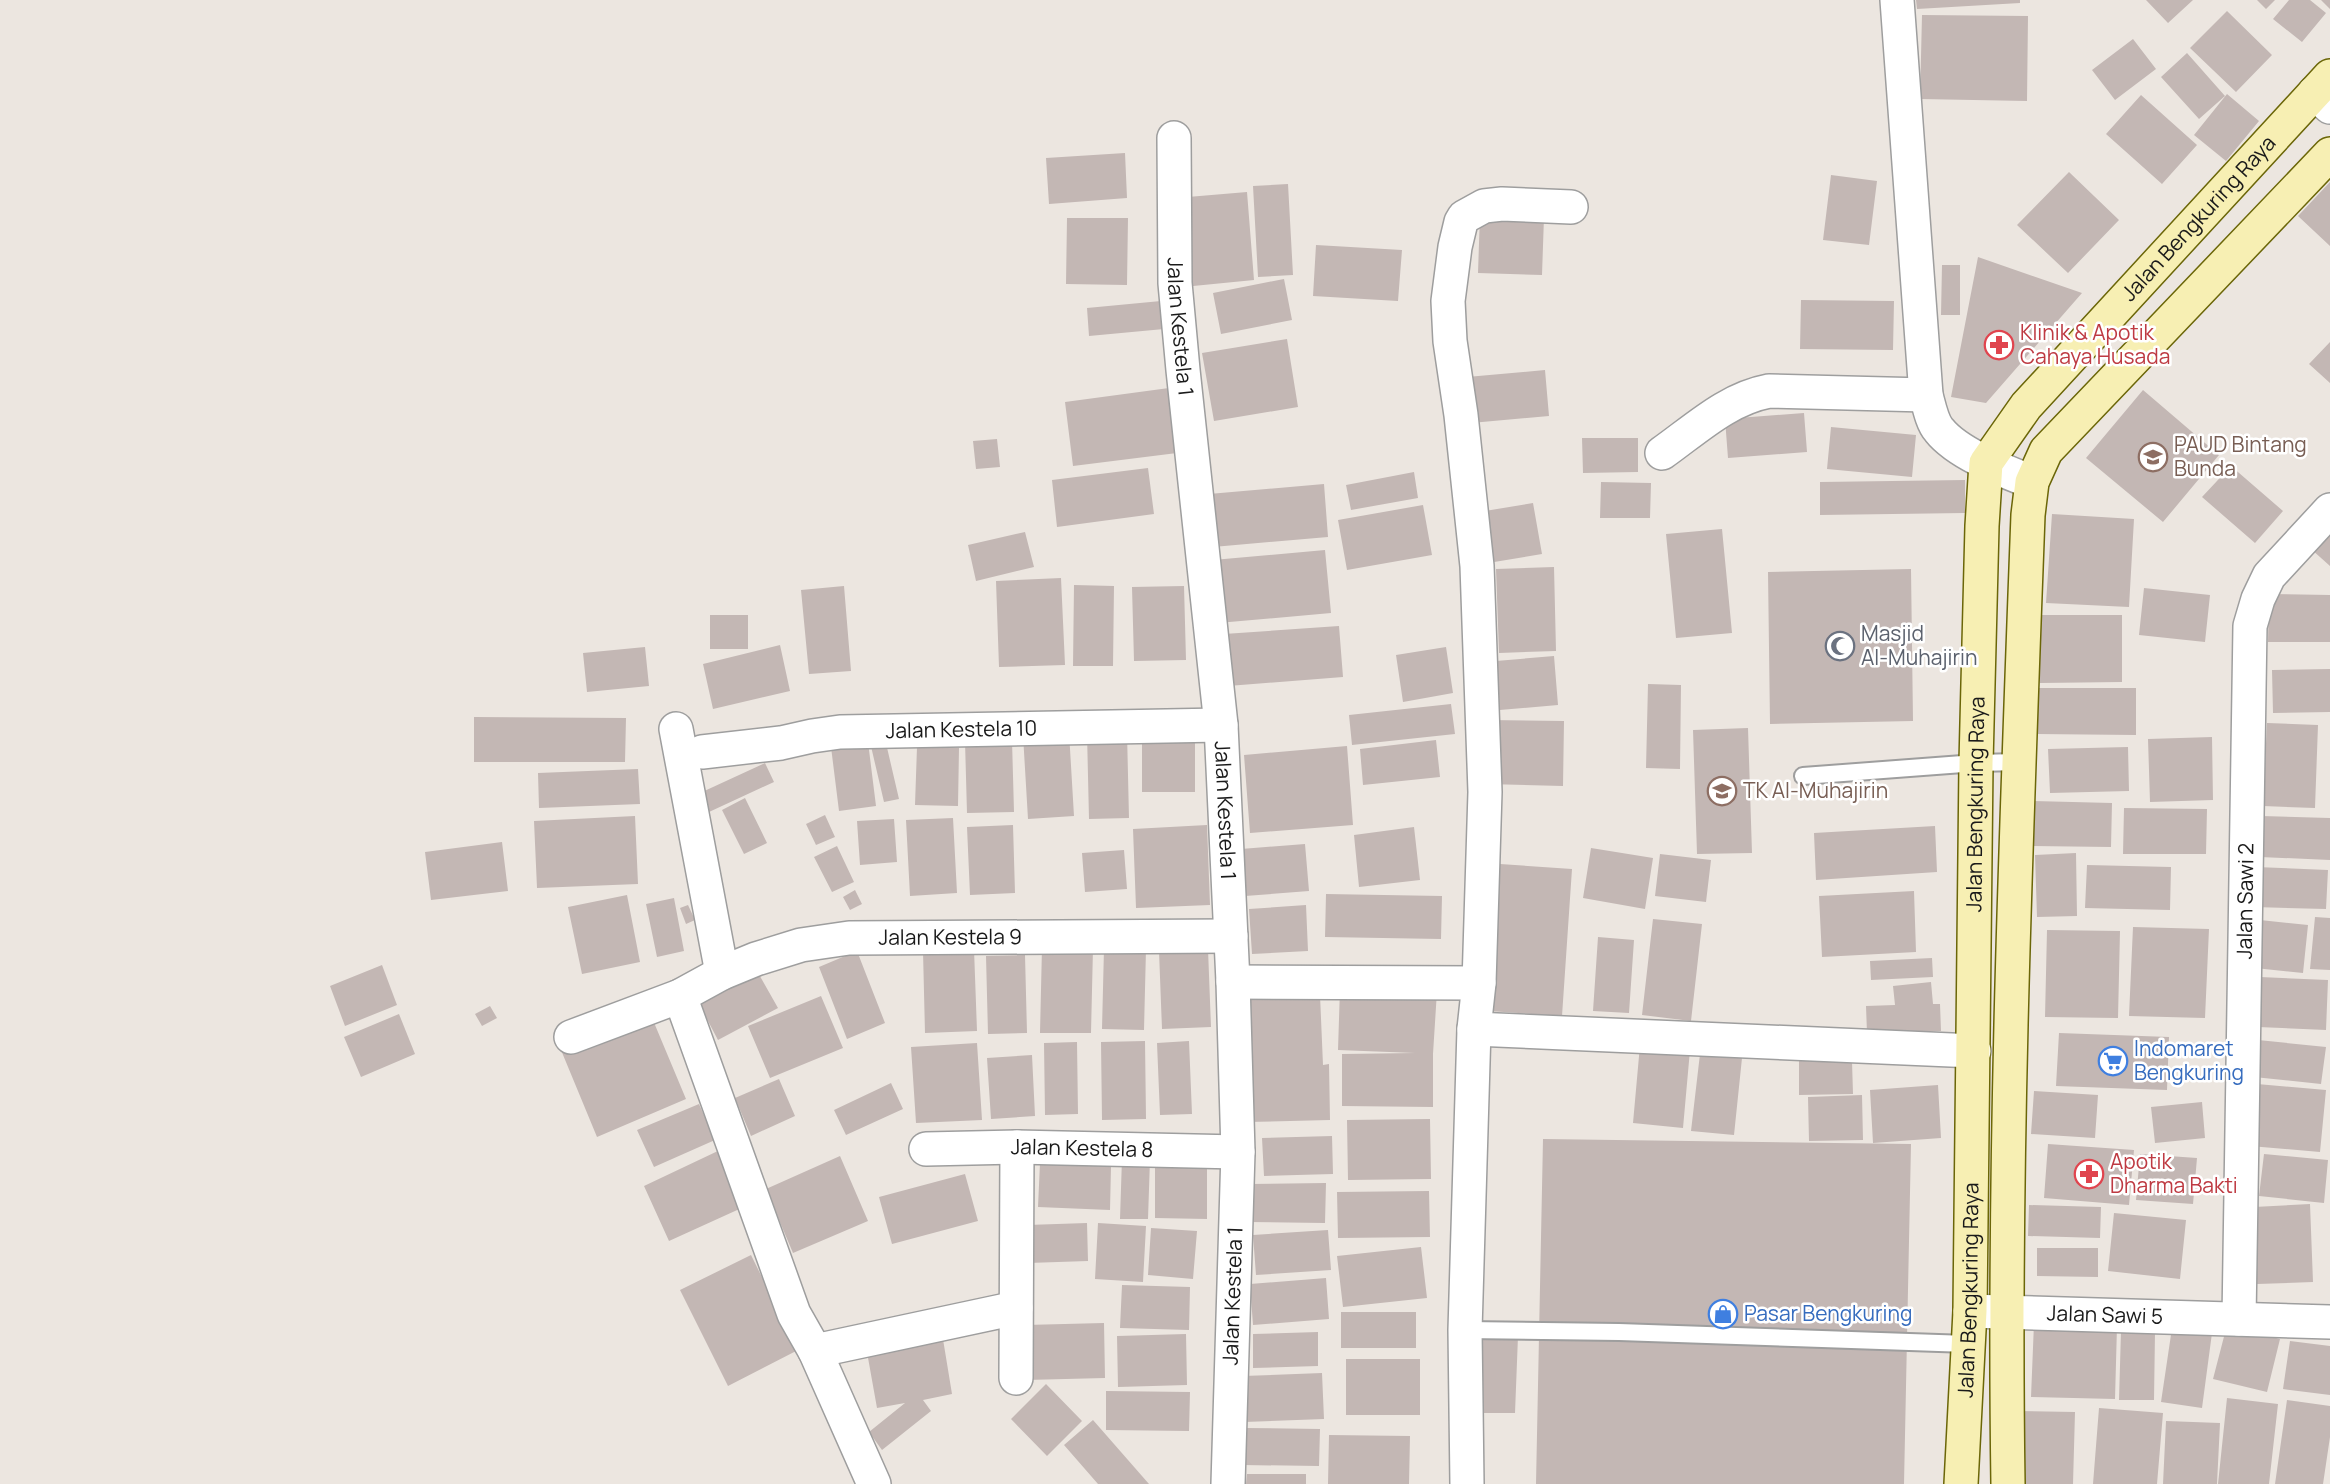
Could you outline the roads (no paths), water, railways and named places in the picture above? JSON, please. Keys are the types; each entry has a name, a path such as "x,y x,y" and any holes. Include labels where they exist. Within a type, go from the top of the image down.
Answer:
{"street":[{"path":"1897,0 1926,395 1938,429 1952,441 1986,464 2032,482"},
{"name":"Jalan Bengkuring Raya","path":"1961,1484 1970,1311 1976,763 1982,526 1986,464 2026,406 2325,92"},
{"name":"Jalan Kestela 1","path":"1173,138 1175,283 1221,725 1233,982 1238,1152 1223,1480"},
{"name":"Jalan Bengkuring Raya","path":"2008,1484 2005,1313 2012,949 2028,515 2032,482 2046,451 2330,154"},
{"path":"1467,1484 1465,1330 1474,1029 1479,983 1485,792 1477,566 1461,415 1449,341 1448,301 1455,247 1464,217 1484,207 1502,204 1571,207"},
{"path":"1662,453 1731,404 1749,395 1769,391 1926,395"},
{"name":"Jalan Sawi 2","path":"2239,1319 2250,626 2258,599 2269,576 2330,510"},
{"name":"Jalan Kestela 10","path":"702,752 781,743 840,732 1221,725"},
{"path":"676,729 722,973"},
{"name":"Jalan Kestela 9","path":"572,1037 680,996 722,973 756,959 801,945 849,938 1231,936"},
{"path":"1233,982 1479,983"},
{"path":"680,996 794,1314 815,1351 874,1484"},
{"path":"1474,1029 1974,1051"},
{"path":"1016,1378 1017,1147"},
{"name":"Jalan Kestela 8","path":"926,1149 1017,1147 1238,1152"},
{"path":"815,1351 1016,1308"},
{"name":"Jalan Sawi 5","path":"1970,1311 2330,1322"}],"lane":[{"path":"1803,776 2019,762"},
{"path":"1465,1330 1630,1332 1968,1344"}],"place":[{"name":"Klinik & Apotik Cahaya Husada","path":"1999,345"},
{"name":"PAUD Bintang Bunda","path":"2153,457"},
{"name":"Masjid Al-Muhajirin","path":"1840,646"},
{"name":"TK Al-Muhajirin","path":"1722,791"},
{"name":"Indomaret Bengkuring","path":"2113,1061"},
{"name":"Apotik Dharma Bakti","path":"2089,1174"},
{"name":"Pasar Bengkuring","path":"1723,1314"}]}
